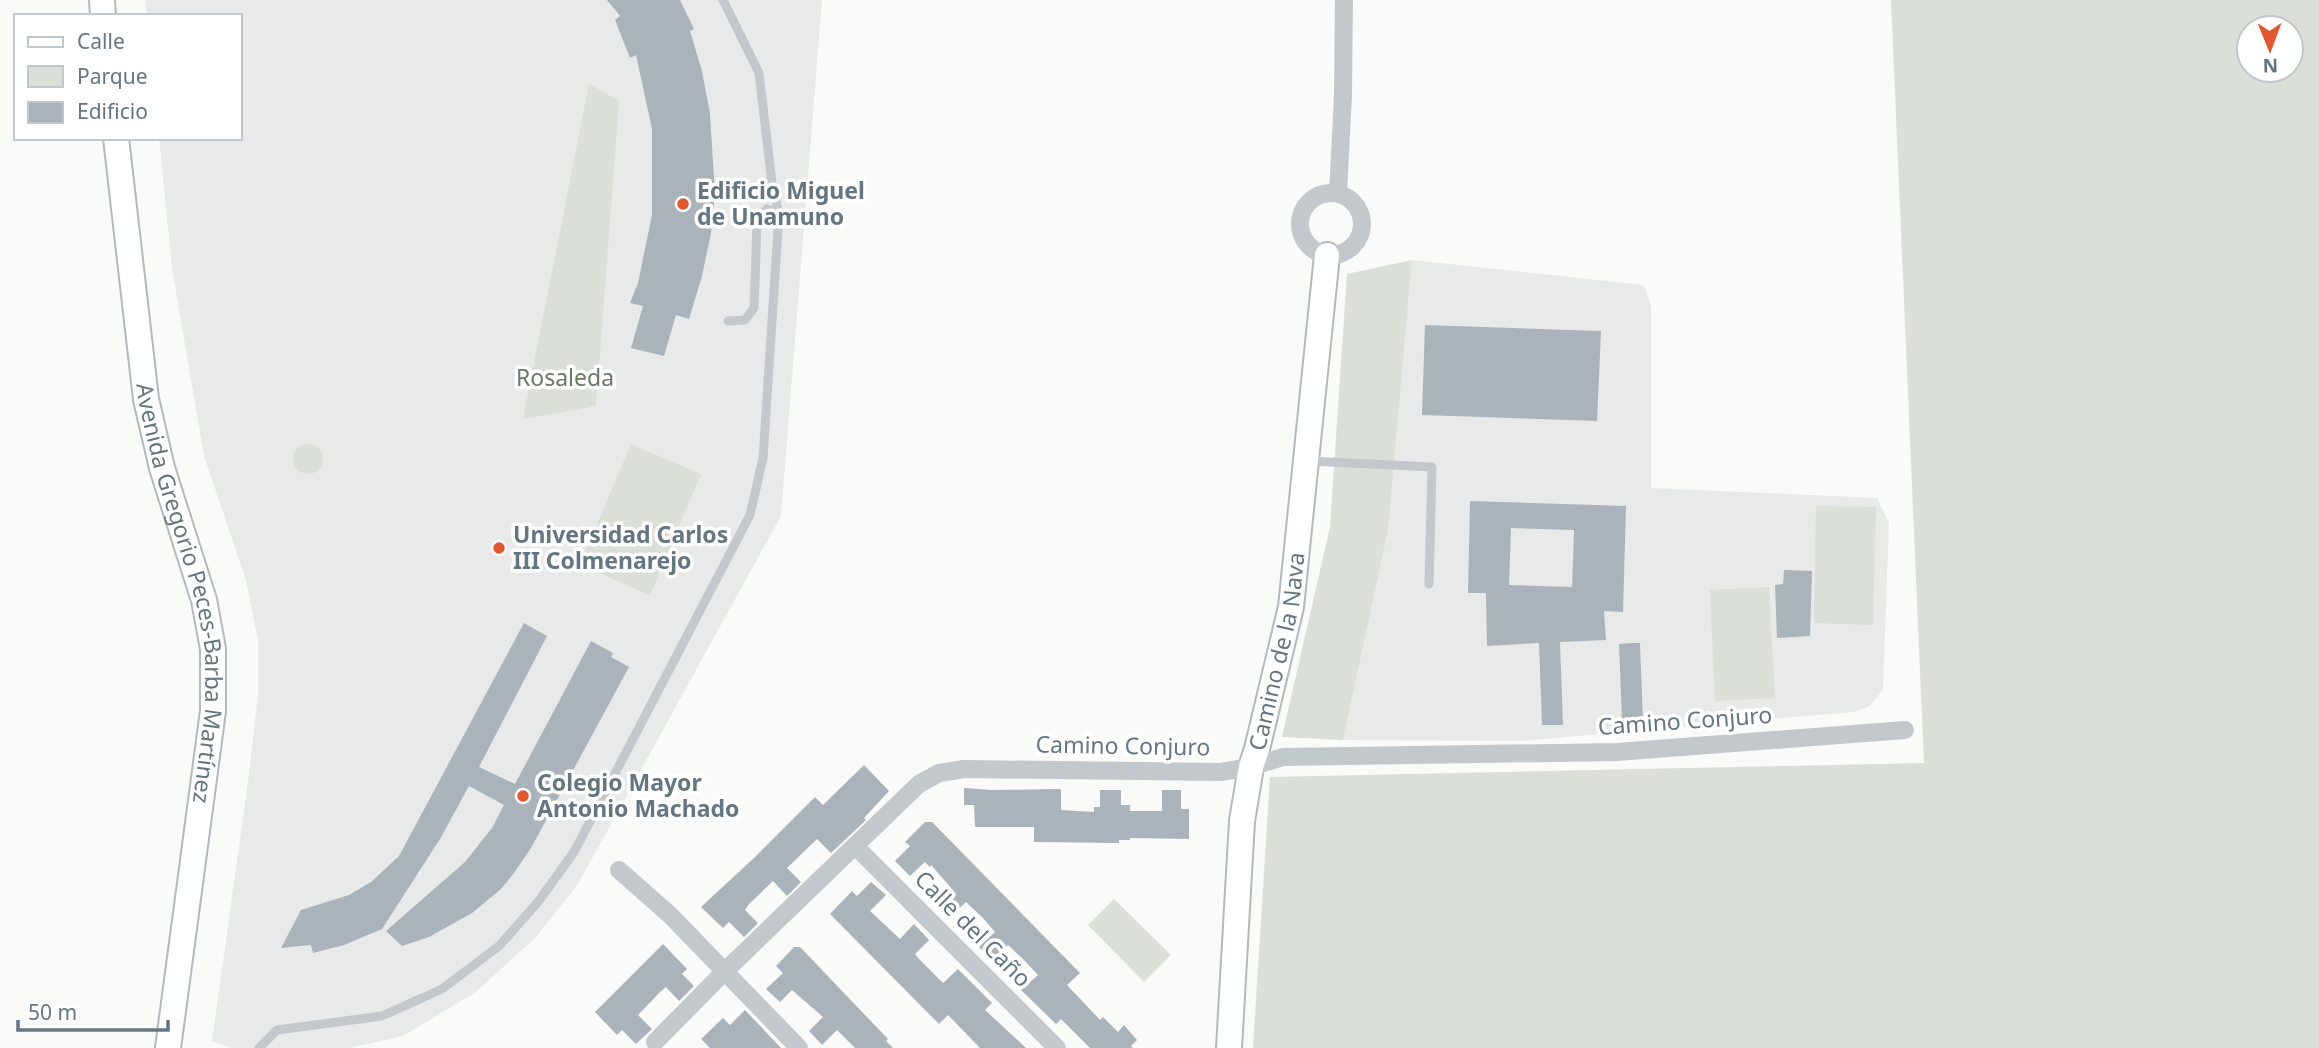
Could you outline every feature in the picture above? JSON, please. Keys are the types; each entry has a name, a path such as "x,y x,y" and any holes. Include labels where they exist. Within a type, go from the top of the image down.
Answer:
{"street":[{"path":"1338,193 1344,0"},
{"name":"Avenida Gregorio Peces-Barba Martínez","path":"116,140 146,399 162,468 204,600 213,649 213,711 168,1048"},
{"path":"1325,193 1338,193 1349,198 1358,207 1362,230 1358,241 1349,250 1339,255 1327,255 1315,251 1306,243 1300,231 1300,219 1304,207 1313,198 1325,193"},
{"name":"Camino de la Nava","path":"1229,1048 1242,821 1251,767 1291,607 1327,255"},
{"name":"Camino Conjuro","path":"655,1042 919,783 939,773 964,769 1221,772 1251,767 1283,757 1617,752 1905,730"},
{"name":"Calle del Caño","path":"855,846 1057,1048"},
{"path":"619,870 726,970 799,1048"}],"lane":[{"path":"259,1048 277,1030 382,1016 442,989 499,946 538,902 574,852 750,515 765,446 779,215 772,183 759,73 723,0"},
{"path":"728,321 745,320 754,308 757,224 767,209 779,215"},
{"path":"1307,461 1432,467 1429,584"}],"shaded area":[{"name":"Universidad Carlos III Colmenarejo","path":"145,0 822,0 781,516 578,884 536,937 476,992 403,1036 350,1048 232,1048 212,1041 258,695 258,640 246,580 204,456 172,268 159,140 242,140 242,14 147,14"},
{"path":"1412,260 1644,285 1651,306 1651,488 1877,498 1889,523 1883,690 1870,706 1854,712 1521,741 1343,740 1388,531"}],"green space":[{"path":"1891,0 2319,0 2319,1048 1253,1048 1270,777 1924,763"},
{"name":"Rosaleda","path":"589,84 619,101 596,406 523,419"},
{"path":"1412,260 1388,531 1343,740 1282,737 1330,527 1347,274"},
{"path":"308,444 314,445 322,453 322,465 314,473 308,474 302,473 294,465 293,459 294,453 302,445"},
{"path":"631,444 701,474 650,595 580,565"},
{"path":"1816,506 1876,507 1873,625 1814,623"},
{"path":"1769,587 1775,698 1715,701 1710,590"},
{"path":"1114,899 1171,955 1144,982 1088,925"}],"building":[{"name":"Edificio Miguel de Unamuno","path":"607,0 680,0 694,29 690,31 702,71 710,114 715,194 711,233 689,319 676,315 664,356 631,348 643,306 630,303 638,283 652,215 652,129 636,55 630,58 615,20 620,16"},
{"path":"1425,325 1601,331 1597,421 1422,415"},
{"path":"1470,501 1626,506 1623,612 1604,611 1606,640 1560,642 1563,725 1542,725 1539,643 1487,646 1486,593 1468,593","holes":["1511,528 1574,530 1572,587 1509,585"]},
{"path":"1784,570 1812,571 1810,636 1777,638 1775,585 1783,584"},
{"name":"Colegio Mayor Antonio Machado","path":"524,623 547,636 479,767 515,784 591,641 613,653 611,657 629,667 531,848 514,873 501,889 472,913 429,937 402,946 386,931 465,862 492,828 504,805 469,786 440,839 382,929 344,945 313,953 311,945 281,948 301,910 349,895 371,882 399,856"},
{"path":"1640,643 1643,721 1622,722 1619,644"},
{"path":"864,765 889,791 864,818 866,820 831,853 817,839 787,868 801,882 787,896 773,881 749,904 745,910 758,923 744,937 729,922 723,928 701,907 815,797 823,805"},
{"path":"964,788 1061,789 1061,810 1094,812 1094,807 1100,807 1100,790 1121,790 1121,805 1130,805 1130,811 1162,811 1162,790 1181,790 1181,809 1189,809 1189,839 1130,838 1119,840 1119,843 1034,842 1034,827 975,827 974,805 964,805"},
{"path":"925,822 932,822 1080,973 1067,985 1100,1020 1103,1017 1118,1032 1124,1025 1137,1040 1131,1046 1133,1048 1090,1048 1061,1019 1056,1024 1021,990 1038,975 1022,958 1008,945 992,960 979,947 995,932 983,918 966,902 950,917 938,904 953,890 931,865 930,867 925,862 910,876 895,861 910,846 905,842"},
{"path":"871,882 886,895 870,911 900,939 914,924 929,940 915,954 919,959 943,983 958,969 992,1003 985,1010 1026,1048 980,1048 948,1015 939,1024 830,914 852,891 857,896"},
{"path":"663,944 687,969 682,974 694,986 679,1001 666,987 660,992 638,1015 652,1029 636,1044 622,1030 617,1035 595,1012"},
{"path":"794,947 800,947 888,1039 886,1041 893,1048 855,1048 837,1030 822,1045 809,1031 823,1017 792,990 780,1002 766,989 783,973 776,966"},
{"path":"745,1010 781,1048 710,1048 701,1039 723,1018 730,1025"}],"place":[{"name":"Edificio Miguel de Unamuno","path":"683,204"},
{"name":"Universidad Carlos III Colmenarejo","path":"499,548"},
{"name":"Colegio Mayor Antonio Machado","path":"523,796"}]}
